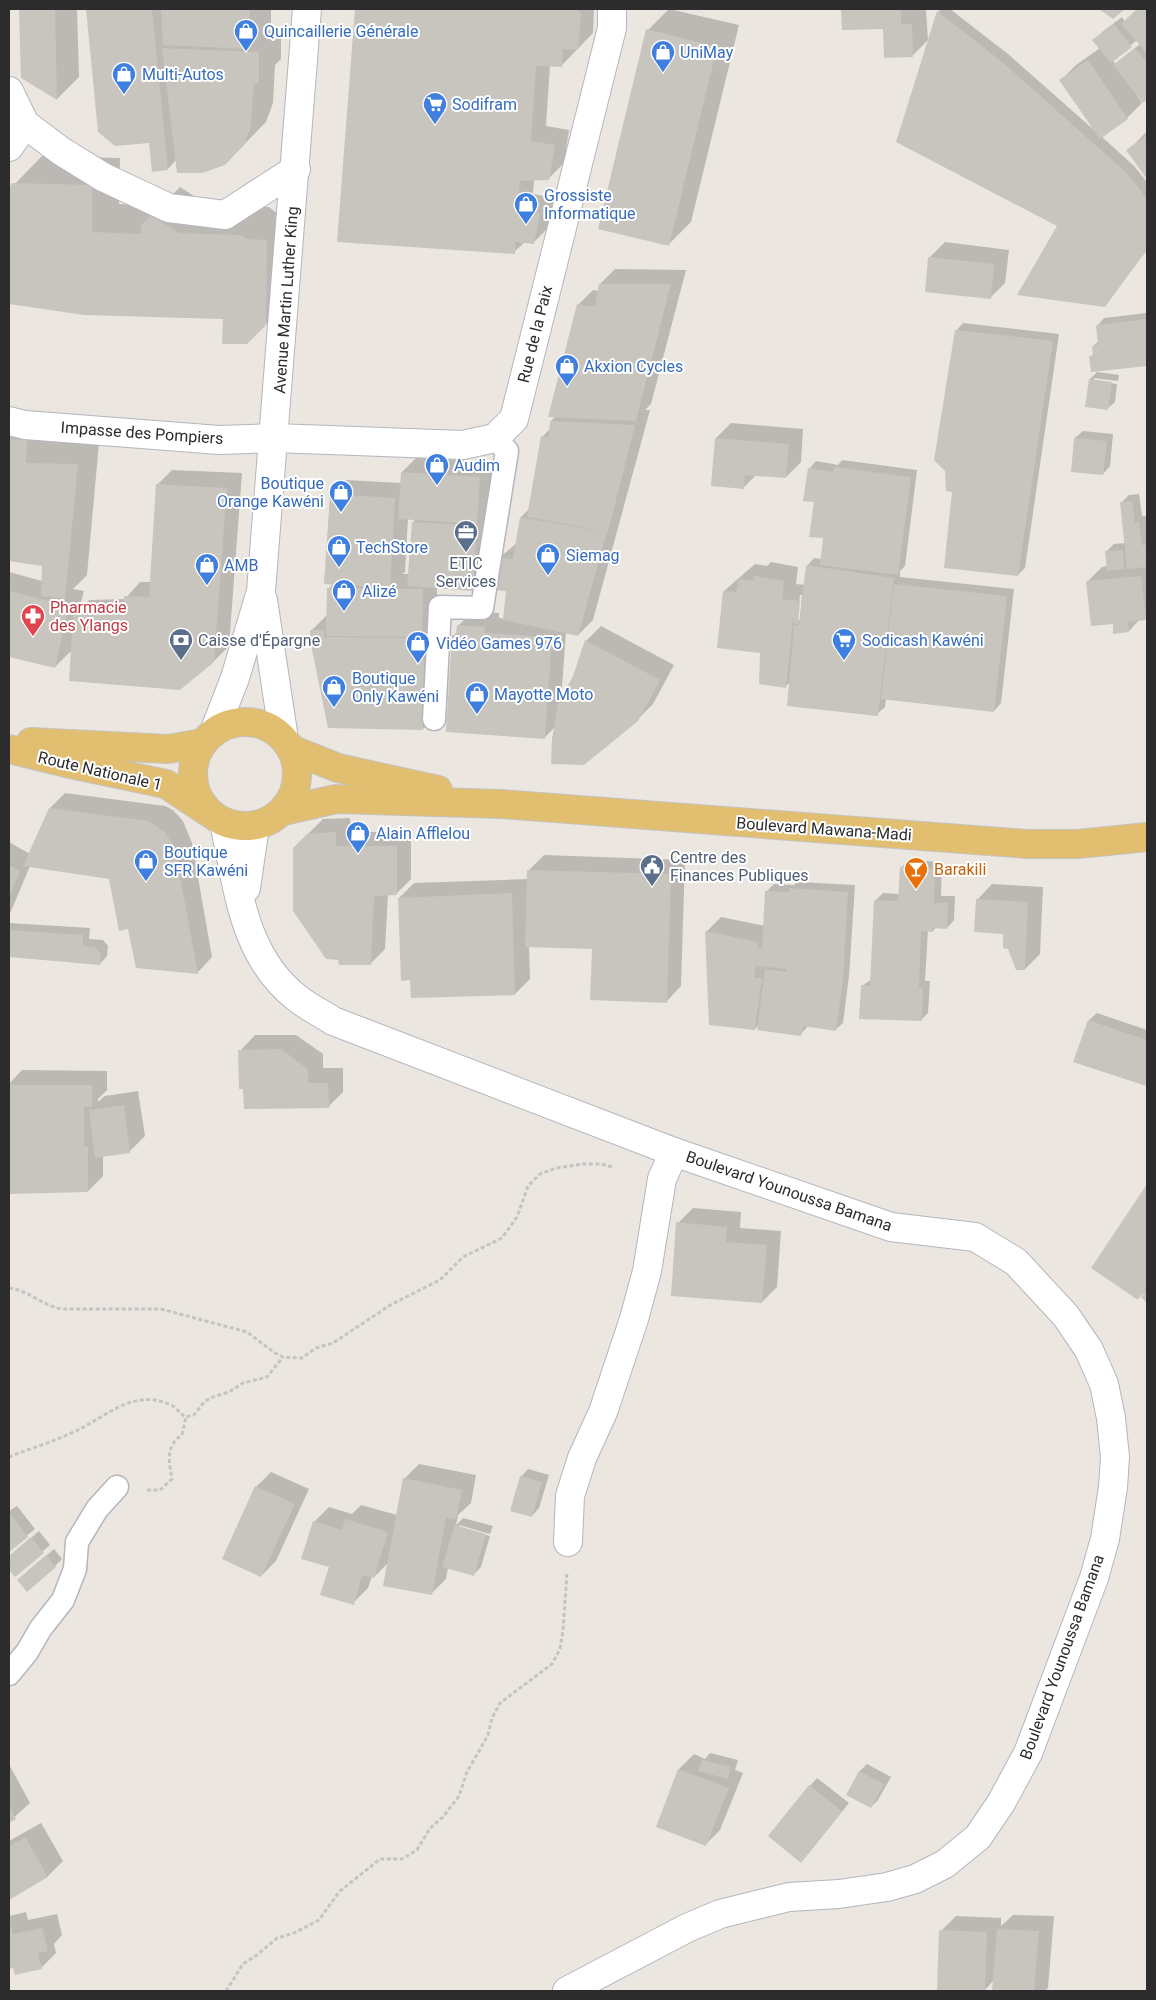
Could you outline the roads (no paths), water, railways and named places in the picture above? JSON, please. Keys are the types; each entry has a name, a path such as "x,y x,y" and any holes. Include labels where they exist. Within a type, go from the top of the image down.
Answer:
{"main road":[{"path":"238,722 259,724 272,729 288,744 298,765 298,782 293,797 283,811 271,821 255,826 240,826 219,819 204,806 197,794 194,782 194,762 209,737 238,722"},
{"name":"Route Nationale 1","path":"9,740 168,748 209,737"},
{"name":"Boulevard Mawana-Madi","path":"288,744 338,768 501,804"},
{"name":"Route Nationale 1","path":"9,749 66,764 166,784 219,819"},
{"name":"Boulevard Mawana-Madi","path":"283,811 336,799 501,804 1027,844 1078,844 1147,838"}],"street":[{"name":"Avenue Martin Luther King","path":"209,737 235,678 262,591 307,9"},
{"name":"Rue de la Paix","path":"495,438 514,419 612,28 612,9"},
{"path":"9,90 25,124 61,151 103,177 169,208 225,214 296,168"},
{"path":"9,147 25,124"},
{"name":"Impasse des Pompiers","path":"9,421 25,425 219,440 275,438"},
{"path":"275,438 463,445 495,438"},
{"name":"Avenue Martin Luther King","path":"262,591 288,744"},
{"name":"Boulevard Younoussa Bamana","path":"219,819 242,914 252,939 270,970 297,998 333,1021 674,1152 891,1227 975,1237 1016,1262 1066,1316 1093,1359 1104,1384 1111,1418 1115,1457 1113,1487 1105,1539 1094,1578 1028,1753 1001,1804 978,1837 945,1864 915,1879 888,1887 839,1894 789,1897 720,1914 687,1928 567,1991"},
{"path":"242,914 255,826"},
{"path":"568,1542 570,1496 582,1458 606,1403 634,1319 647,1271 662,1179 674,1152"}],"lane":[{"path":"434,719 440,607 482,608 507,451 495,438"},
{"path":"9,1674 26,1652 40,1628 62,1600 75,1569 77,1542 97,1509 117,1487"}],"place":[{"name":"Quincaillerie Générale","path":"246,52"},
{"name":"UniMay","path":"663,73"},
{"name":"Multi-Autos","path":"124,95"},
{"name":"Sodifram","path":"435,125"},
{"name":"Grossiste Informatique","path":"526,225"},
{"name":"Akxion Cycles","path":"567,387"},
{"name":"Audim","path":"437,486"},
{"name":"Boutique Orange Kawéni","path":"341,513"},
{"name":"ETIC Services","path":"466,553"},
{"name":"TechStore","path":"339,568"},
{"name":"Siemag","path":"548,576"},
{"name":"AMB","path":"207,586"},
{"name":"Alizé","path":"344,612"},
{"name":"Pharmacie des Ylangs","path":"33,637"},
{"name":"Caisse d'Épargne","path":"181,661"},
{"name":"Sodicash Kawéni","path":"844,661"},
{"name":"Vidéo Games 976","path":"418,664"},
{"name":"Boutique Only Kawéni","path":"334,708"},
{"name":"Mayotte Moto","path":"477,715"},
{"name":"Alain Afflelou","path":"358,854"},
{"name":"Boutique SFR Kawéni","path":"146,882"},
{"name":"Centre des Finances Publiques","path":"652,887"},
{"name":"Barakili","path":"916,890"}]}
